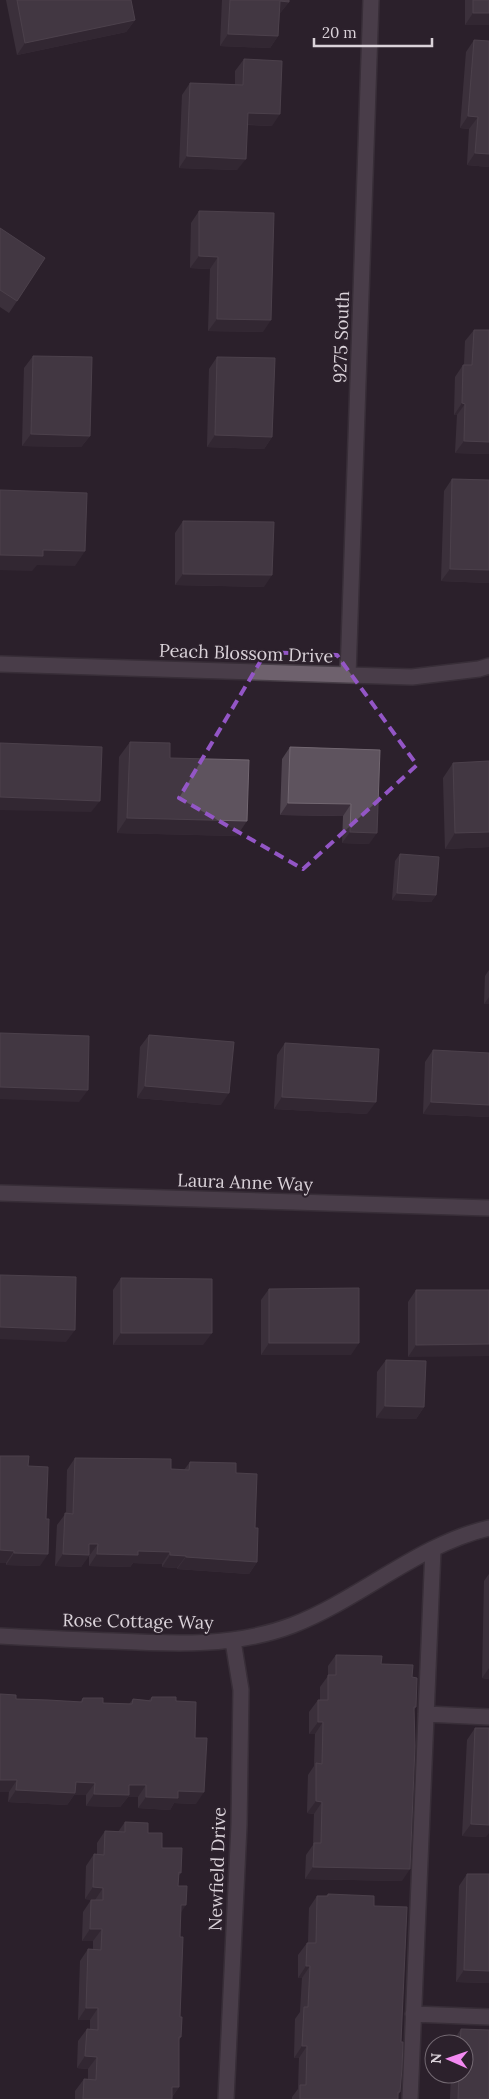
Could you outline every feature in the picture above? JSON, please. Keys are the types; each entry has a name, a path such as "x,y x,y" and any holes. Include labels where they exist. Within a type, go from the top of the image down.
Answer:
{"street":[{"name":"9275 South","path":"348,675 371,0"},
{"name":"Peach Blossom Drive","path":"0,664 412,678 489,666"},
{"name":"Laura Anne Way","path":"0,1193 489,1208"},
{"name":"Rose Cottage Way","path":"0,1636 168,1644 233,1641 292,1626 335,1606 433,1549 489,1528"},
{"path":"410,2099 433,1549"},
{"name":"Newfield Drive","path":"226,2099 238,1825 241,1690 233,1641"},
{"path":"426,1714 489,1717"},
{"path":"413,2014 489,2017"}],"highlighted area":[{"path":"266,652 337,655 417,765 303,869 179,798"}],"building":[{"path":"17,0 131,0 135,20 25,43"},
{"path":"230,0 289,0 289,2 280,1 278,36 228,34"},
{"path":"473,0 489,0 489,13 473,13"},
{"path":"474,40 489,41 489,154 475,153 478,117 468,116"},
{"path":"244,59 282,61 280,114 248,113 246,159 187,156 190,83 243,85"},
{"path":"199,211 274,213 271,320 217,319 218,257 199,256"},
{"path":"0,228 45,258 17,301 0,290"},
{"path":"474,330 489,330 489,442 464,441 463,365 472,365"},
{"path":"33,356 92,357 90,436 31,434"},
{"path":"217,357 275,358 272,437 215,435"},
{"path":"452,479 489,480 489,570 450,569"},
{"path":"0,490 87,493 85,551 43,550 43,556 0,555"},
{"path":"183,521 274,522 272,575 183,574"},
{"path":"130,742 170,743 170,758 249,760 247,821 127,818"},
{"path":"0,743 102,747 100,801 0,797"},
{"path":"290,747 380,750 377,833 350,832 351,804 288,803"},
{"path":"489,761 489,832 455,833 453,763"},
{"path":"400,854 439,857 436,895 397,893"},
{"path":"0,1033 89,1036 88,1090 0,1087"},
{"path":"149,1035 234,1042 229,1093 145,1086"},
{"path":"285,1043 379,1049 376,1102 282,1097"},
{"path":"433,1050 489,1053 489,1105 431,1102"},
{"path":"0,1275 76,1277 75,1330 0,1327"},
{"path":"121,1278 212,1279 212,1333 121,1333"},
{"path":"359,1288 359,1343 269,1343 269,1289"},
{"path":"416,1290 489,1290 489,1344 416,1345"},
{"path":"386,1360 426,1361 424,1407 385,1406"},
{"path":"0,1456 29,1456 28,1466 48,1467 46,1519 49,1519 48,1554 14,1553 14,1551 0,1550"},
{"path":"75,1458 171,1459 171,1469 189,1470 190,1462 236,1463 236,1473 257,1474 255,1528 258,1528 257,1562 186,1557 170,1555 170,1552 138,1551 138,1555 97,1554 98,1544 89,1544 89,1555 63,1554 65,1513 73,1514"},
{"path":"336,1655 382,1656 381,1664 413,1665 412,1677 417,1678 416,1707 414,1707 415,1746 410,1869 313,1867 314,1843 321,1843 322,1802 316,1801 316,1763 322,1764 323,1722 318,1722 318,1700 328,1700 328,1675 336,1675"},
{"path":"0,1694 16,1695 16,1699 82,1702 83,1698 103,1698 103,1703 132,1704 133,1699 151,1701 152,1697 176,1697 176,1701 196,1702 195,1738 207,1738 204,1792 178,1791 178,1798 146,1797 146,1785 129,1785 129,1795 94,1794 95,1783 76,1782 75,1793 16,1790 17,1780 0,1780"},
{"path":"475,1728 489,1728 489,1825 471,1824"},
{"path":"125,1822 148,1823 148,1833 162,1833 162,1848 182,1848 181,1873 179,1872 178,1886 187,1886 186,1905 181,1905 180,1937 183,1937 180,2017 182,2017 181,2037 179,2037 179,2087 172,2087 172,2099 83,2099 84,2079 96,2080 97,2057 85,2056 87,2029 98,2030 98,2008 86,2008 88,1949 101,1950 102,1929 90,1929 91,1900 103,1900 103,1888 93,1887 94,1854 104,1855 105,1831 125,1832"},
{"path":"467,1874 489,1874 489,1971 464,1970"},
{"path":"328,1894 374,1896 374,1906 407,1907 401,2042 403,2042 402,2068 398,2099 300,2099 300,2085 306,2085 307,2046 302,2046 304,2007 308,2007 310,1966 306,1966 307,1943 316,1943 317,1896 328,1896"},
{"path":"461,2029 489,2030 489,2099 458,2099 459,2084 474,2084 474,2034 461,2034"}]}
